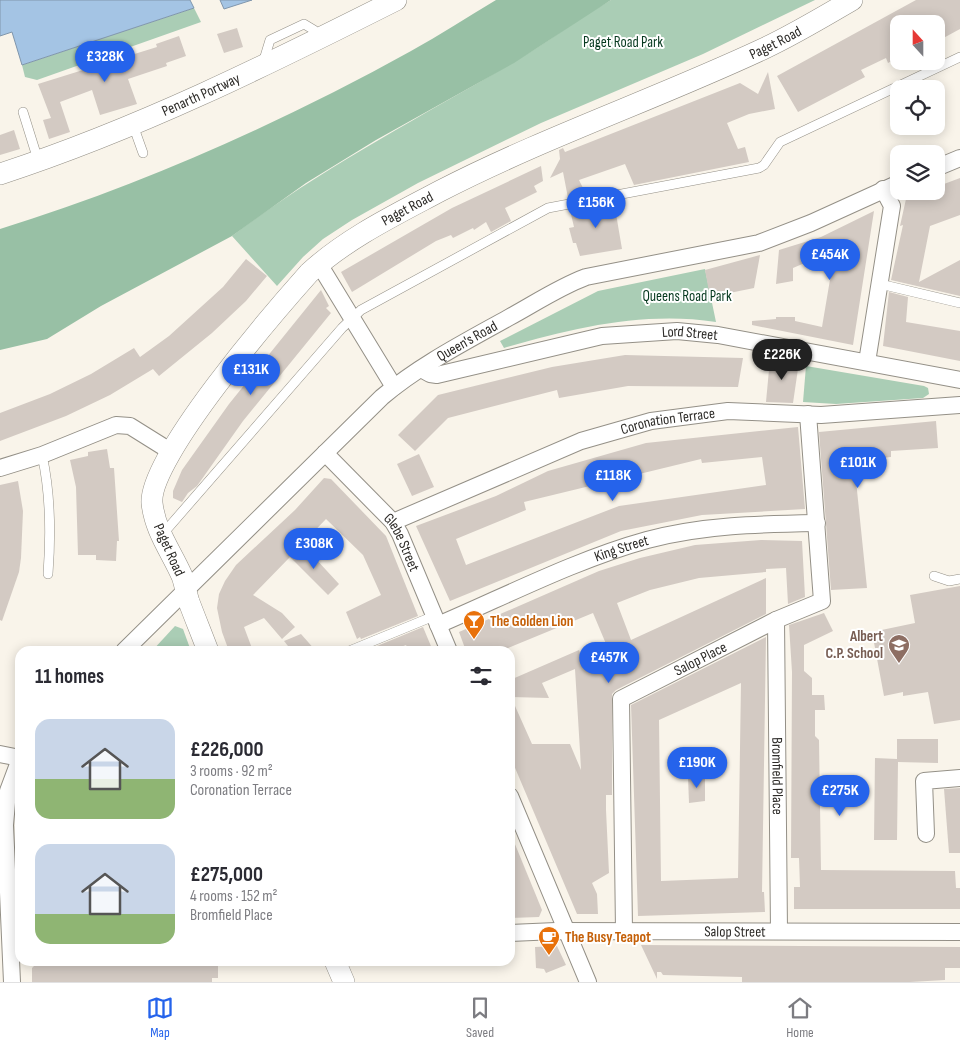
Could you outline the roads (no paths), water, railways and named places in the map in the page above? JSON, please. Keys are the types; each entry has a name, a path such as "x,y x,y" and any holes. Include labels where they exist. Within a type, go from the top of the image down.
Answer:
{"street":[{"name":"Penarth Portway","path":"0,174 133,125 262,68 396,0"},
{"name":"Paget Road","path":"206,646 181,575 161,536 154,513 152,490 170,451 196,414 293,291 319,264 359,236 459,182 553,137 764,48 852,0"},
{"path":"945,164 960,158"},
{"name":"Queen's Road","path":"129,646 394,387 421,369 586,277 759,243 811,223 890,187"},
{"path":"867,362 892,206 883,190"},
{"path":"319,264 394,387"},
{"name":"Lord Street","path":"421,369 430,374 438,375 602,336 677,331 718,334 960,380"},
{"name":"Coronation Terrace","path":"393,522 580,441 651,421 728,411 808,414 856,413 960,405"},
{"name":"Salop Place","path":"624,931 621,699 776,620 822,601 808,414"},
{"path":"0,468 42,455 116,425 130,426 170,451"},
{"name":"Glebe Street","path":"325,454 393,522 400,534 447,646"},
{"name":"King Street","path":"436,620 595,557 648,540 738,524 817,523"},
{"name":"Bromfield Place","path":"776,620 779,931"},
{"path":"0,754 15,757"},
{"path":"12,982 10,955 14,878 6,806 8,791 15,772"},
{"path":"926,834 924,781 960,778"},
{"path":"515,808 588,982"},
{"name":"Salop Street","path":"515,933 624,931 960,932"},
{"path":"337,966 344,982"}],"lane":[{"path":"161,536 352,318 369,306 543,210 759,168 764,165 780,142 960,57"},
{"path":"23,112 38,160"},
{"path":"133,125 143,153"},
{"path":"880,284 960,303"},
{"path":"42,455 47,476 52,531 48,574"},
{"path":"934,576 949,582 960,580"},
{"path":"364,646 436,620"}],"water":[{"path":"0,0 190,0 194,8 22,65 12,32 0,36"},
{"path":"220,0 252,0 224,9"}],"place":[{"name":"The Golden Lion","path":"474,640"},
{"name":"Albert C.P. School","path":"899,664"},
{"name":"The Busy Teapot","path":"549,956"}],"park label":[{"name":"Paget Road Park","path":"623,42"},
{"name":"Queens Road Park","path":"687,296"}]}
